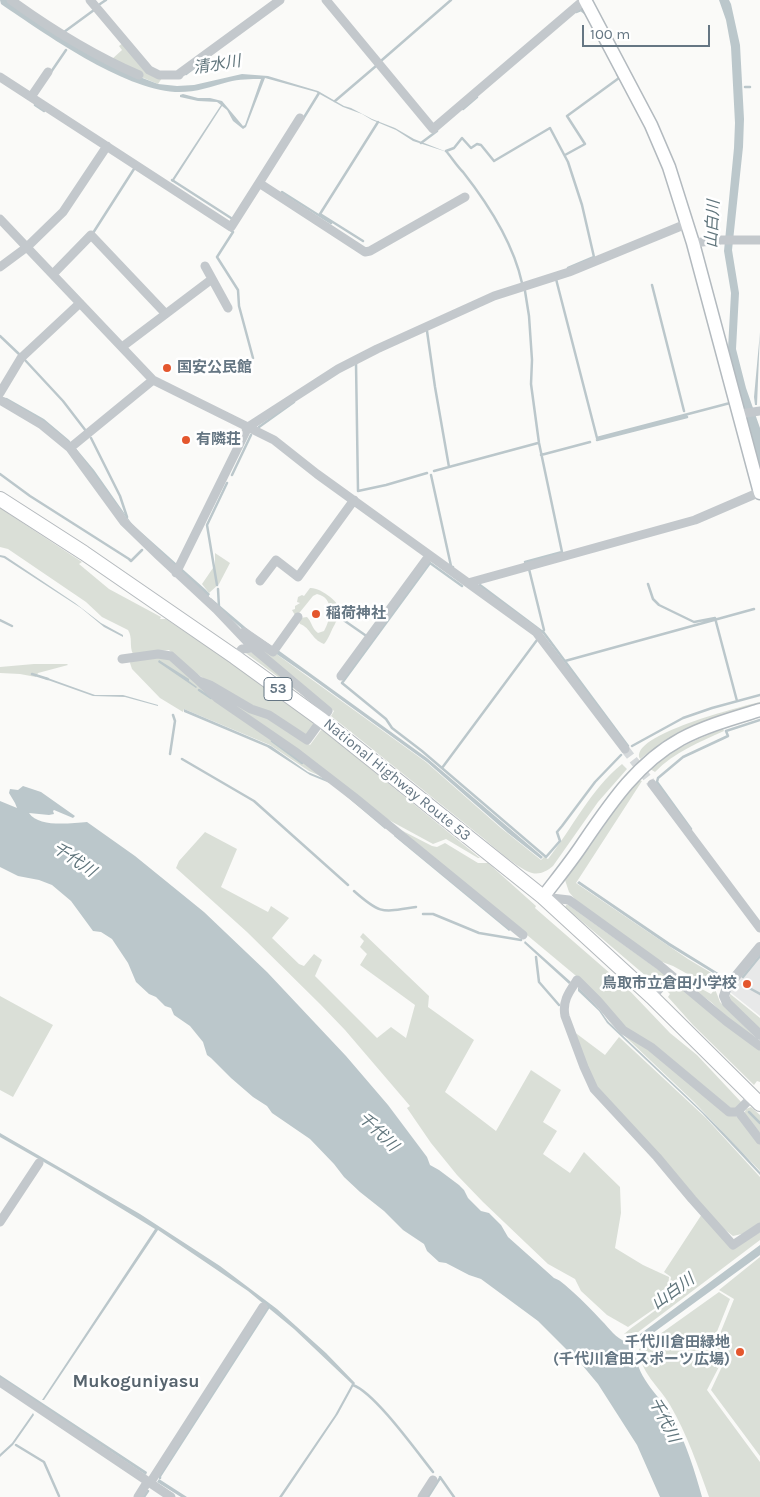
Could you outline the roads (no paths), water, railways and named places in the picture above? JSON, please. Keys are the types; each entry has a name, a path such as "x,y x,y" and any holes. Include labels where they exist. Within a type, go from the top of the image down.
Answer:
{"highway":[{"name":"National Highway Route 53","path":"0,499 84,553 322,720 543,897 652,997 756,1100"}],"main road":[{"path":"585,0 651,124 669,167 693,243 760,492"},
{"path":"543,897 614,799 630,779 648,762 681,740 723,722 760,710"}],"street":[{"path":"11,0 62,35 117,66 139,75"},
{"path":"90,0 149,70 159,75 179,75 280,0"},
{"path":"326,0 433,129 585,0"},
{"path":"31,97 48,72"},
{"path":"0,77 231,226 300,118"},
{"path":"0,267 27,247 63,212 107,146"},
{"path":"259,183 365,252 370,251 466,197"},
{"path":"0,219 153,380 274,440 316,474 536,632 625,749"},
{"path":"176,573 248,427 338,369 377,349 494,296 569,272 686,224"},
{"path":"53,274 91,235 165,313"},
{"path":"693,243 760,240"},
{"path":"205,266 228,308"},
{"path":"122,347 212,279"},
{"path":"0,393 21,358 80,303"},
{"path":"70,448 153,380"},
{"path":"0,400 42,425 70,448 124,522 222,615 253,648 328,711 307,740 269,715 251,709 210,685 199,681"},
{"path":"740,414 760,411"},
{"path":"468,583 695,520 760,492"},
{"path":"260,581 276,560 298,577 354,500"},
{"path":"342,676 429,556"},
{"path":"222,615 230,619 271,652 273,652 298,617"},
{"path":"234,657 242,649 253,648"},
{"path":"122,659 158,654 171,656 217,698 297,753 354,797 523,935"},
{"path":"652,784 760,928"},
{"path":"543,897 569,900 659,965 760,1046"},
{"path":"760,947 727,986 724,996 727,1003 760,1035"},
{"path":"652,997 671,976"},
{"path":"756,1100 738,1112 733,1113 725,1109 651,1047 624,1030 577,980 566,998 563,1007 564,1016 594,1089 657,1157 733,1245 760,1228"},
{"path":"738,1112 760,1140"},
{"path":"0,1222 39,1163"},
{"path":"138,1497 263,1307"},
{"path":"0,1382 171,1497"},
{"path":"422,1497 434,1480"}],"water":[{"path":"0,0 8,0 127,72 158,84 194,85 242,74 268,76 318,91 344,106 395,128 414,139 447,152 413,141 396,130 343,107 316,92 265,78 246,127 243,129 233,121 227,110 222,106 173,182 171,181 221,105 217,102 198,101 180,97 180,95 222,101 243,126 245,125 261,79 236,80 189,92 154,89 109,71 85,58 39,30 1,4"},
{"path":"719,0 729,0 731,4 740,45 744,119 743,147 732,250 739,293 736,349 746,388 760,428 760,469 728,349 731,293 724,251 735,123 731,47 726,20"},
{"path":"760,332 757,405 755,405 754,397"},
{"path":"1,397 7,398 44,419 69,440 94,470 132,524 205,589 210,594 208,597 141,537 79,456"},
{"path":"0,555 5,556 75,603 101,623 123,635 123,637 104,627 81,608 0,557"},
{"path":"211,598 251,632 427,758 543,857 541,859 508,833 427,762 249,635 210,600"},
{"path":"159,660 189,679 197,687 158,662"},
{"path":"45,677 95,695 123,695 158,706 125,697 93,696 45,679"},
{"path":"184,709 271,746 308,772 325,779 331,784 310,775 267,747 184,712"},
{"name":"千代川","path":"23,786 41,792 75,816 73,818 54,810 54,814 49,815 29,813 34,818 56,824 87,822 135,856 204,912 267,972 346,1056 388,1105 427,1157 430,1165 459,1185 468,1198 481,1211 489,1213 501,1225 508,1237 554,1278 562,1282 573,1292 619,1338 628,1343 760,1245 760,1255 631,1349 633,1352 635,1351 640,1371 645,1380 674,1420 690,1458 702,1497 660,1497 637,1445 598,1384 573,1354 538,1321 481,1279 446,1263 439,1262 427,1251 424,1244 403,1230 344,1177 310,1139 272,1113 267,1106 231,1078 207,1055 203,1042 190,1026 174,1015 171,1008 165,1006 136,982 128,963 112,939 101,932 93,931 71,901 52,885 39,880 18,876 0,867 0,801 17,808 9,793 10,789 18,790"},
{"path":"338,789 387,827 385,829"},
{"path":"395,833 512,929 509,931 394,836"},
{"path":"579,881 670,943 720,974 718,976 669,946 577,883"},
{"path":"525,941 571,982 569,984 524,943"},
{"path":"578,987 609,1022 724,1133 760,1172 760,1175 702,1113 607,1023 599,1011 578,991"},
{"path":"0,1133 140,1214 220,1266 277,1309 326,1353 355,1383 338,1414 282,1497 279,1497 335,1415 352,1384 294,1329 248,1291 158,1230 44,1400 42,1400 155,1229 0,1137"},
{"path":"0,1375 147,1472 146,1475 0,1378"},
{"path":"33,1413 34,1415 13,1445 0,1457 0,1454 12,1443"},
{"path":"159,1479 187,1497 181,1497 157,1482"}],"waterway":[{"path":"100,4 106,0"},
{"path":"382,60 451,0"},
{"path":"64,32 94,10"},
{"path":"576,12 581,10 586,14"},
{"path":"51,72 66,50"},
{"path":"335,101 376,66"},
{"name":"清水川","path":"186,74 194,68"},
{"path":"565,155 585,144 567,116 619,78 617,74"},
{"path":"745,87 750,87"},
{"path":"303,119 319,93"},
{"path":"463,109 477,97"},
{"path":"35,105 44,111"},
{"path":"363,241 320,214 378,122"},
{"path":"522,283 513,253 499,224 473,185 446,151 454,148 462,138 471,148 477,144 481,145 494,161 550,128 568,162 582,205 594,257 568,268"},
{"path":"421,143 437,131"},
{"path":"93,233 134,169"},
{"path":"172,180 231,218"},
{"path":"282,192 331,223"},
{"path":"229,229 233,232 217,257 238,290 239,306 253,358"},
{"path":"556,279 597,438 730,403"},
{"path":"652,285 684,411"},
{"path":"525,291 532,360 531,384 539,443 562,552 525,562"},
{"path":"427,331 449,467"},
{"path":"0,336 20,355"},
{"path":"24,359 63,401 86,431"},
{"path":"356,363 358,491 427,473"},
{"path":"259,427 294,402"},
{"path":"597,440 687,417"},
{"path":"232,475 251,435"},
{"path":"91,438 120,496 127,517"},
{"path":"541,455 590,442"},
{"path":"434,471 538,443"},
{"path":"0,474 30,496 131,561 142,550"},
{"path":"431,475 451,566 453,567"},
{"path":"217,585 207,525 227,483"},
{"path":"462,586 430,563 342,683 386,719 392,728 422,751 546,857 560,841 557,832 595,782 621,755"},
{"path":"529,569 543,632"},
{"path":"648,584 653,599 659,605 694,622 715,618 737,701"},
{"path":"480,585 544,633 628,746"},
{"path":"218,589 219,607"},
{"path":"565,661 754,609"},
{"path":"342,619 365,635"},
{"path":"0,620 12,626"},
{"path":"442,768 537,640"},
{"path":"32,674 48,679"},
{"path":"199,690 211,698"},
{"path":"632,746 683,718 760,695"},
{"path":"170,754 175,721 173,715"},
{"path":"691,829 657,782 658,778 683,757 728,736 726,731 760,720"},
{"path":"272,741 302,763"},
{"path":"182,759 254,801 348,885"},
{"path":"354,891 370,904 382,910 416,907"},
{"path":"423,914 433,914 479,933 521,940"},
{"path":"743,977 760,956"},
{"path":"536,957 539,982 559,1005"},
{"path":"742,984 760,994"},
{"path":"749,1112 760,1123"},
{"path":"160,1478 268,1308"},
{"path":"353,1385 373,1399 433,1472"},
{"path":"16,1445 44,1462 59,1496"},
{"path":"440,1477 454,1497"},
{"path":"428,1497 440,1478"},
{"path":"144,1497 148,1491"}],"tunnel":[{"path":"625,749 652,784"}],"place":[{"name":"国安公民館","path":"167,368"},
{"name":"有隣荘","path":"186,440"},
{"name":"稲荷神社","path":"316,614"},
{"name":"鳥取市立倉田小学校","path":"747,984"},
{"name":"千代川倉田緑地 (千代川倉田スポーツ広場)","path":"740,1352"}],"district":[{"name":"Mukoguniyasu","path":"136,1382"}],"water label":[{"name":"山白川","path":"713,224"},
{"name":"山白川","path":"673,1292"}]}
